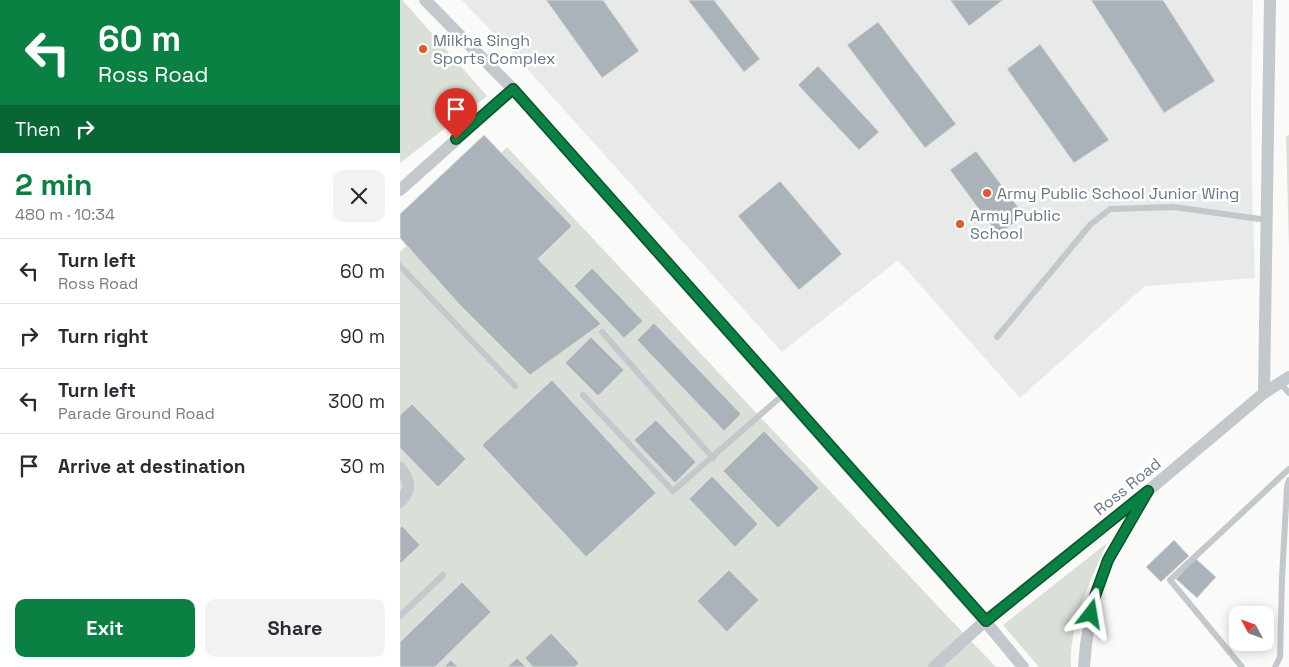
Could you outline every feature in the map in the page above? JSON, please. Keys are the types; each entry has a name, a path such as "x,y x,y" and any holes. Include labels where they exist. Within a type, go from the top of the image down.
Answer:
{"street":[{"path":"425,0 513,89 986,621 1023,667"},
{"path":"1264,393 1270,0"},
{"path":"400,190 513,89"},
{"name":"Ross Road","path":"934,667 986,621 1148,491 1264,393 1284,380"},
{"path":"400,468 408,481 408,491 400,502"},
{"path":"1084,667 1094,599 1105,568 1148,491"}],"lane":[{"path":"997,337 1090,225 1110,209 1174,207 1267,220"},
{"path":"400,266 515,386"},
{"path":"602,332 713,458"},
{"path":"1284,380 1289,394"},
{"path":"583,395 673,491 784,394"},
{"path":"1242,667 1170,580 1289,469"},
{"path":"1275,667 1280,657 1282,578 1289,480"},
{"path":"400,616 443,575"}],"shaded area":[{"name":"Milkha Singh Sports Complex","path":"400,0 405,3 487,96 400,163"},
{"name":"Army Public School","path":"462,0 1253,0 1251,99 1255,278 1145,286 1020,398 898,260 782,352 530,72"},
{"path":"1289,135 1289,248 1286,136"},
{"path":"507,147 996,667 400,667 400,252"},
{"path":"1107,543 1077,619 1071,651 1071,667 1039,667 1003,625"}],"building":[{"path":"546,0 603,0 639,51 602,78"},
{"path":"688,0 714,0 760,59 744,72"},
{"path":"950,0 1003,0 969,26"},
{"path":"1091,0 1163,0 1215,81 1164,113"},
{"path":"878,22 956,124 925,148 847,45"},
{"path":"1040,44 1109,140 1074,163 1007,69"},
{"path":"818,66 879,132 859,150 798,85"},
{"path":"484,135 572,226 538,259 601,324 530,375 459,304 400,238 400,214"},
{"name":"Army Public School Junior Wing","path":"976,151 1024,215 998,235 950,170"},
{"path":"780,181 842,254 799,290 738,216"},
{"path":"592,268 643,321 624,338 574,286"},
{"path":"654,323 741,414 724,431 637,340"},
{"path":"591,337 624,370 598,396 565,363"},
{"path":"552,380 656,493 586,557 482,445"},
{"path":"412,404 466,459 438,487 400,448 400,415"},
{"path":"656,420 696,462 675,483 634,440"},
{"path":"764,431 819,488 778,528 723,471"},
{"path":"712,476 758,524 735,547 689,499"},
{"path":"402,526 420,545 400,564 400,528"},
{"path":"1174,540 1189,556 1161,582 1146,567"},
{"path":"1195,558 1216,577 1197,598 1176,579"},
{"path":"729,570 759,600 727,632 697,601"},
{"path":"462,582 491,612 435,667 400,667 400,642"},
{"path":"551,633 579,663 575,667 533,667 525,658"},
{"path":"517,658 526,667 507,667"},
{"path":"451,660 458,667 444,667"}],"place":[{"name":"Milkha Singh Sports Complex","path":"423,49"},
{"name":"Army Public School Junior Wing","path":"987,193"},
{"name":"Army Public School","path":"960,224"}],"route":[{"path":"456,139 513,89 986,621 1148,491 1108,560 1094,599 1091,614"}]}
